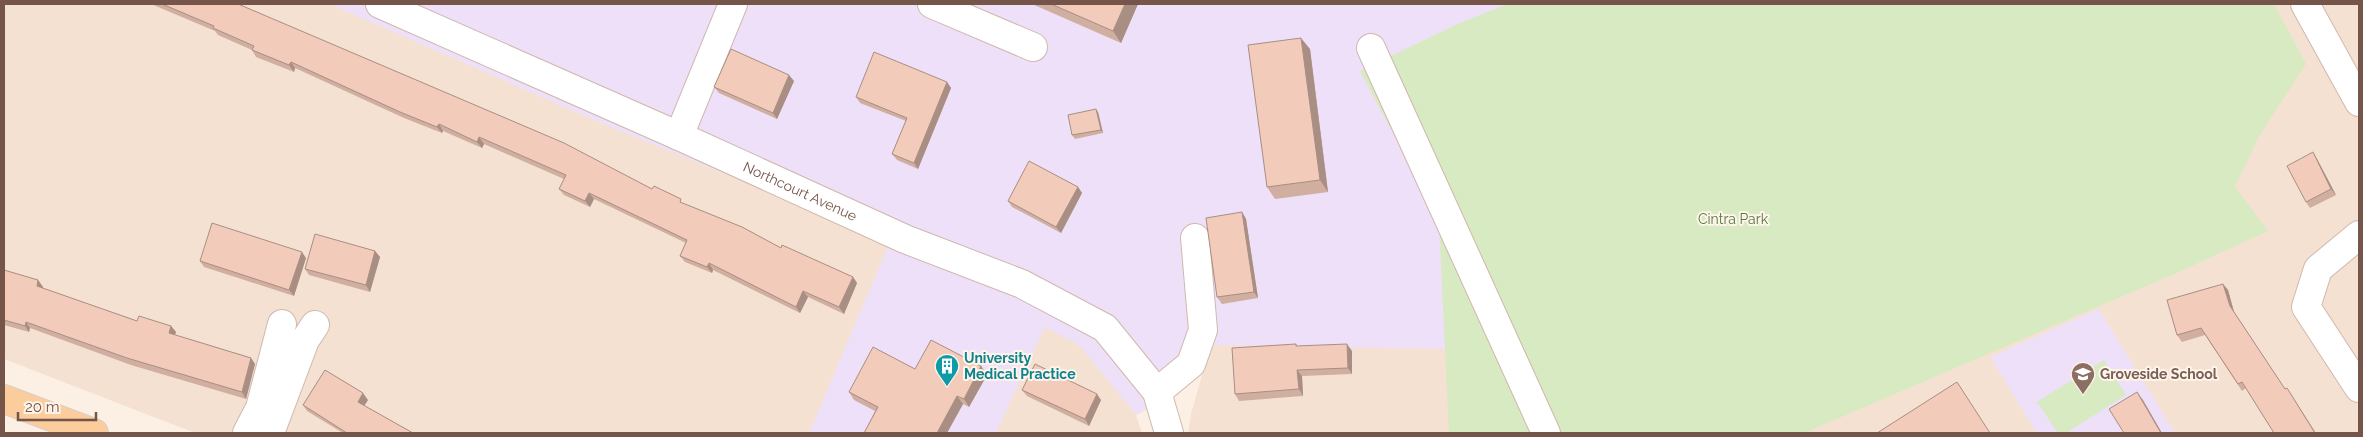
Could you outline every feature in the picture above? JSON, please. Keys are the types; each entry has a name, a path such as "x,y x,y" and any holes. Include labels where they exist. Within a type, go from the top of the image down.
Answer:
{"main road":[{"path":"4,399 94,433"}],"street":[{"name":"Northcourt Avenue","path":"380,4 680,136 905,239 1022,284 1105,328 1157,392 1169,433"},
{"path":"680,136 733,4"},
{"path":"932,4 1033,47"},
{"path":"2305,4 2359,102"},
{"path":"1371,48 1546,433"},
{"path":"2359,235 2318,269 2306,307 2359,388"},
{"path":"1157,392 1192,364 1203,330 1195,238"},
{"path":"248,433 260,408 282,324"},
{"path":"270,433 305,340 315,325"}],"shaded area":[{"path":"4,4 2359,4 2359,433 1188,433 1191,414 1210,347 1178,394 1136,415 1142,433 195,433 4,359"},
{"path":"330,4 1508,4 1460,23 1360,71 1439,220 1445,349 1212,345 1178,394 1136,415 1080,346 1045,327 996,433 809,433 890,242 594,120"},
{"name":"Groveside School","path":"2099,309 2175,433 2037,433 1990,357"}],"green space":[{"name":"Cintra Park","path":"1508,4 2274,4 2306,64 2259,136 2235,187 2268,231 2172,275 1804,433 1449,433 1439,220 1360,71 1460,23"},
{"path":"2104,360 2126,395 2066,433 2058,433 2037,402"}],"building":[{"path":"162,4 238,4 564,143 652,189 654,186 681,199 680,202 742,227 781,248 782,245 853,277 839,307 803,291 796,307 709,263 707,267 680,256 687,240 589,193 585,201 559,189 566,175 479,137 477,142 439,124 437,127 400,112 291,62 289,65 252,50 254,46 213,28 214,26"},
{"path":"1051,4 1125,4 1113,31"},
{"path":"1301,38 1320,180 1267,187 1248,45"},
{"path":"731,49 789,75 773,113 714,87"},
{"path":"874,52 947,82 914,163 892,154 907,118 856,97"},
{"path":"1096,109 1101,130 1072,135 1068,115"},
{"path":"2313,152 2331,189 2306,202 2287,166"},
{"path":"1029,161 1078,187 1056,227 1008,201"},
{"path":"1242,212 1254,292 1217,297 1206,218"},
{"path":"212,223 302,252 289,290 200,261"},
{"path":"315,234 375,251 366,285 305,269"},
{"path":"4,270 38,280 37,286 137,321 139,316 171,326 169,333 251,358 242,392 127,358 26,322 25,326 4,320"},
{"path":"2223,284 2230,306 2285,389 2287,388 2315,433 2274,433 2242,382 2238,384 2201,328 2177,335 2167,300"},
{"path":"931,340 981,366 964,399 957,396 937,433 864,433 878,407 849,392 873,347 915,369"},
{"path":"1296,344 1296,346 1347,344 1348,368 1297,370 1299,389 1235,394 1232,348"},
{"path":"1035,364 1097,394 1085,419 1022,390"},
{"path":"325,370 363,393 358,402 413,433 347,433 303,405"},
{"path":"1957,382 1990,433 1877,433"},
{"path":"2137,392 2161,433 2124,433 2109,409"}],"place":[{"name":"University Medical Practice","path":"947,387"},
{"name":"Groveside School","path":"2083,395"}]}
